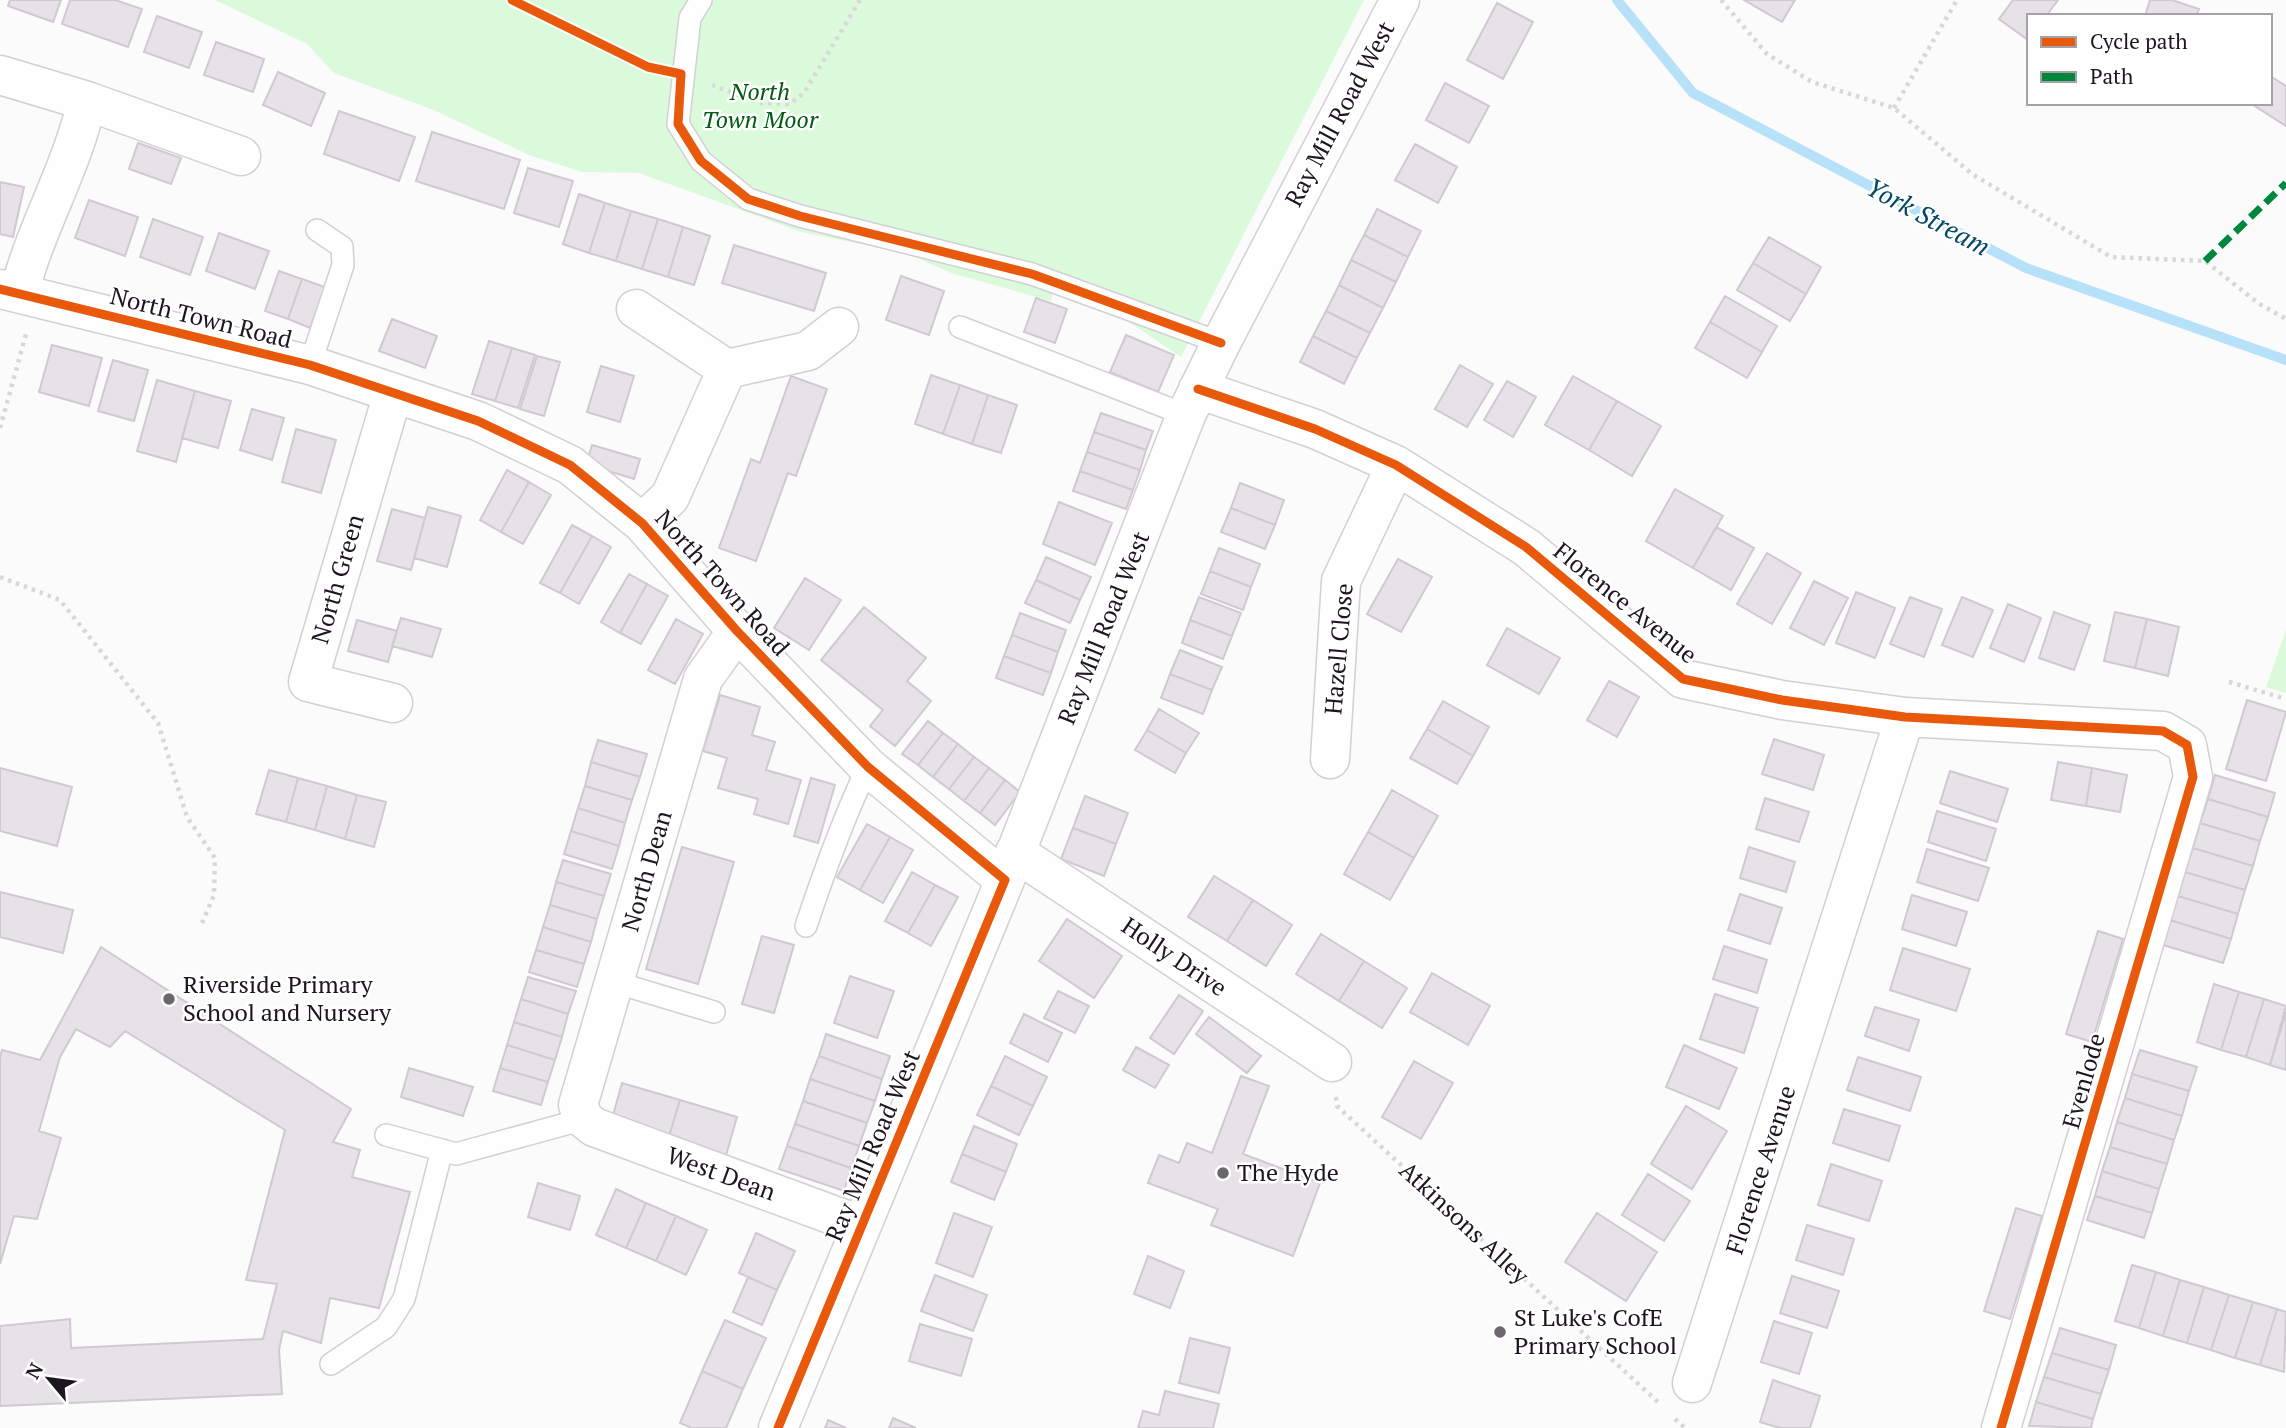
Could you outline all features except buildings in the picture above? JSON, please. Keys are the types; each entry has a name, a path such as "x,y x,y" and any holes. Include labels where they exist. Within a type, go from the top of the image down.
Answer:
{"street":[{"name":"Ray Mill Road West","path":"778,1428 1010,866 1192,402 1400,0"},
{"path":"0,75 87,101 241,156"},
{"path":"19,293 27,262 78,140 87,101"},
{"name":"North Town Road","path":"19,293 310,365 478,421 570,465 642,523 737,631 868,768 1010,866"},
{"path":"636,309 727,369 808,351 839,327"},
{"path":"642,523 670,497 727,369"},
{"name":"North Green","path":"393,393 308,682 393,703"},
{"name":"Florence Avenue","path":"1192,402 1315,429 1396,466 1526,547 1683,679 1782,700 1905,717 2164,731 2188,745"},
{"name":"Hazell Close","path":"1330,759 1340,581 1396,466"},
{"name":"North Dean","path":"584,1119 578,1105 703,679 737,631"},
{"name":"Florence Avenue","path":"1692,1383 1905,717"},
{"name":"Evenlode","path":"2001,1428 2193,777 2188,745"},
{"name":"Holly Drive","path":"1010,866 1332,1062"},
{"name":"West Dean","path":"584,1119 594,1128 860,1225"}],"lane":[{"path":"702,0 690,18 681,74 678,124 701,161 748,199 800,216 1032,274 1221,343"},
{"path":"310,365 343,265 342,247 317,230"},
{"path":"960,327 1192,402"},
{"path":"806,926 831,850 841,835 868,768"},
{"path":"614,982 714,1012"},
{"path":"386,1135 456,1154 584,1119"},
{"path":"331,1364 386,1327 404,1299 442,1150"}],"path":[{"path":"681,74 758,103 790,104 804,93 860,0"},
{"path":"1721,0 1767,54 1812,82 1894,108 1972,174 2111,257 2206,261 2258,303 2286,319"},
{"path":"1894,108 1957,0"},
{"path":"0,428 19,293"},
{"path":"0,577 60,600 158,723 187,817 215,858 214,895 202,923"},
{"path":"2229,682 2286,699"}],"green space":[{"name":"North Town Moor","path":"215,0 1364,0 1181,357 1111,310 1053,291 1051,301 951,273 906,253 801,232 639,173 582,172 529,155 436,111 334,73 307,44"},
{"path":"2286,630 2286,693 2266,687"}],"waterway":[{"name":"York Stream","path":"1617,0 1693,93 2026,268 2286,360"}],"marked path":[{"path":"2205,261 2286,183"}],"cycle path":[{"path":"512,0 648,67 681,74 678,124 701,161 748,199 800,216 1032,274 1221,343"},
{"path":"0,289 310,365 478,421 570,465 642,523 737,631 868,767 1005,880 778,1428"},
{"path":"1198,389 1315,429 1396,465 1526,547 1683,679 1782,700 1905,717 2163,731 2187,745 2193,777 2001,1428"}],"place":[{"name":"Riverside Primary School and Nursery","path":"169,999"},
{"name":"The Hyde","path":"1223,1173"},
{"name":"St Luke's CofE Primary School","path":"1500,1332"}]}
